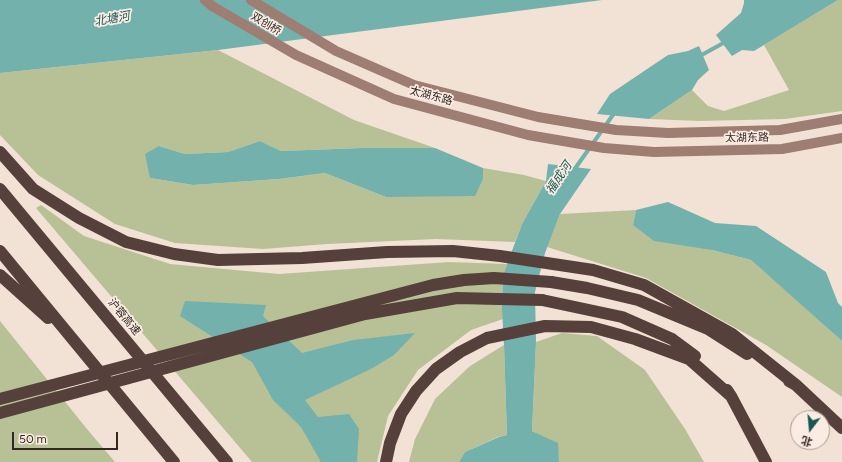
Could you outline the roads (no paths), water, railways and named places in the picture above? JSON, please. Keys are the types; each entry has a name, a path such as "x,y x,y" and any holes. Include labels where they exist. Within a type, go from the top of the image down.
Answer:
{"highway":[{"path":"0,152 33,189 79,218 126,242 174,254 218,260 302,258 387,252 453,251 500,256 593,270 644,285 732,334 796,385 842,428"},
{"name":"沪蓉高速","path":"0,189 227,462"},
{"path":"0,251 174,462"},
{"path":"0,275 78,345"},
{"path":"0,399 433,285 464,280 494,278 551,282 587,288 638,300 708,329 796,385"},
{"path":"0,413 365,314 457,298 542,300 622,317 672,339 711,368 731,396 766,462"},
{"path":"386,462 390,443 401,414 416,390 436,369 460,352 487,338 545,326 591,327 635,339 689,359 731,396"}],"main road":[{"name":"双创桥","path":"205,0 212,6 296,55"},
{"name":"双创桥","path":"251,0 336,51"},
{"name":"太湖东路","path":"336,51 414,85 538,117 616,130 668,133 780,130 842,119"},
{"name":"太湖东路","path":"296,55 394,99 528,135 566,140 604,148 654,152 782,149 842,138"}],"water":[{"name":"北塘河","path":"0,0 602,0 218,50 0,73"},
{"path":"744,0 838,0 754,51 742,50 732,56 716,35 741,13"},
{"path":"699,46 709,70 698,80 692,90 649,119 597,114 610,94 668,55 688,51"},
{"path":"260,141 281,151 362,148 435,148 483,168 483,179 475,196 386,197 325,173 279,179 193,185 150,178 145,154 159,146 185,154 228,152"},
{"path":"548,164 591,169 560,214 545,253 535,292 536,342 532,431 558,443 559,462 459,462 465,452 507,435 502,310 503,275 522,224 546,181"},
{"path":"668,202 715,223 756,226 826,272 838,303 842,307 842,341 751,260 712,250 654,241 633,225 636,210"},
{"path":"185,301 266,305 263,316 302,353 353,340 415,333 394,355 371,369 305,400 318,417 349,414 359,429 357,462 321,462 301,427 273,400 252,362 180,316"}],"waterway":[{"name":"福成河","path":"698,57 727,41"},
{"name":"福成河","path":"574,170 615,112"}]}
